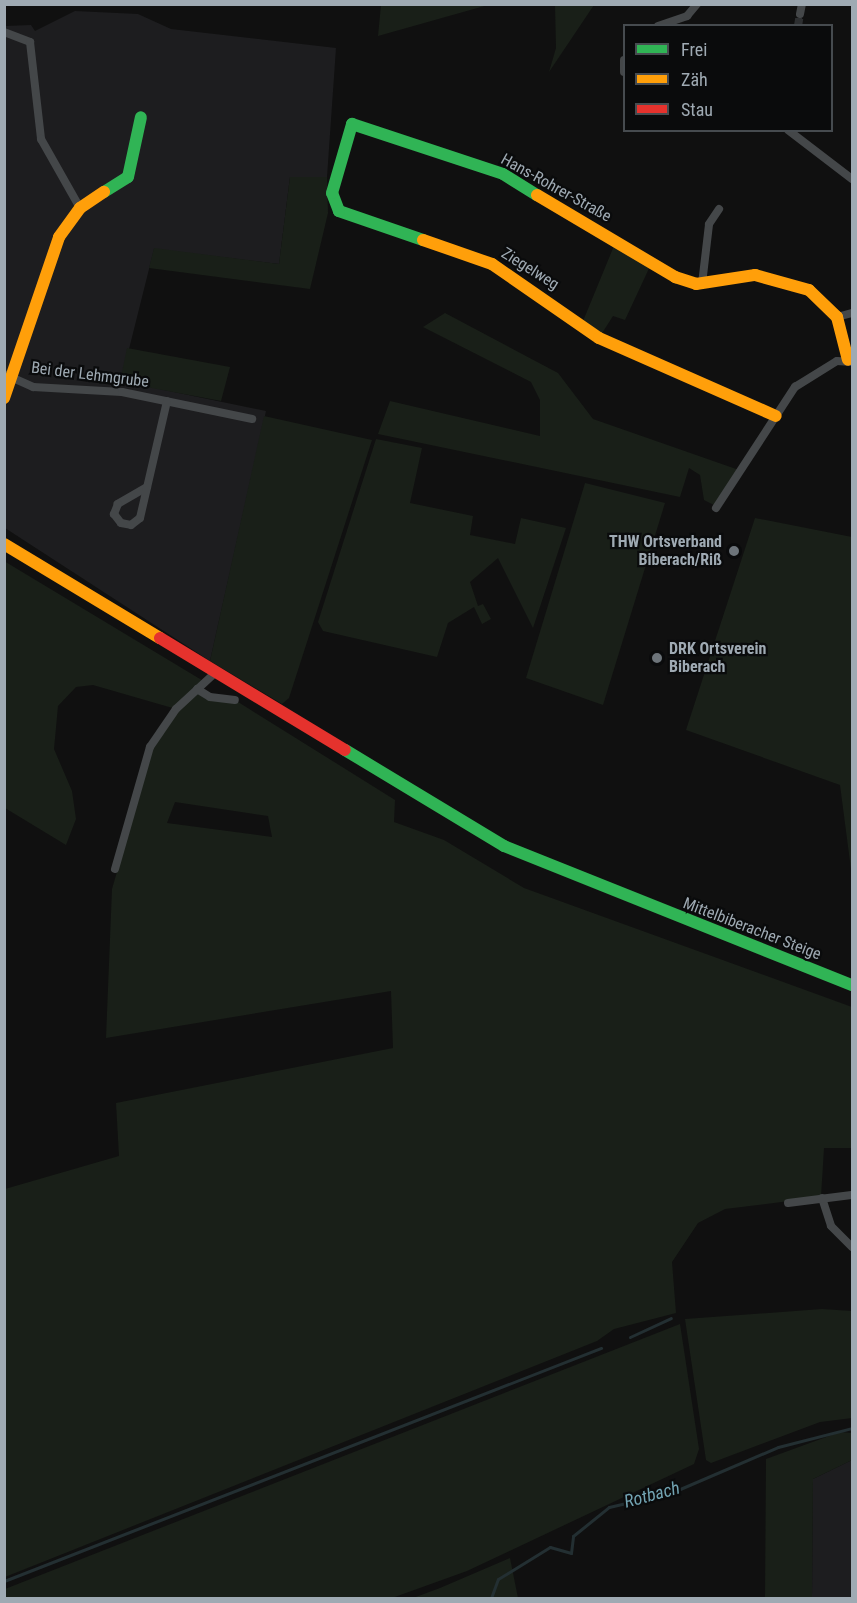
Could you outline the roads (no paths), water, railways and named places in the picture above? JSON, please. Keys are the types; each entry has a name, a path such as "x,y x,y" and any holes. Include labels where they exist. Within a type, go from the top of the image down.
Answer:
{"street":[{"path":"664,24 687,16 697,4"},
{"path":"4,32 30,42 40,139 80,208"},
{"path":"4,398 7,376 59,237 80,208 128,177 141,117"},
{"name":"Hans-Rohrer-Straße","path":"352,124 503,174 675,277 702,284 755,275 809,290 837,317"},
{"name":"Ziegelweg","path":"352,124 332,193 339,211 492,264 599,338 776,416"},
{"path":"791,132 852,179"},
{"path":"702,284 709,224 719,209"},
{"path":"716,508 776,416 809,376 850,361 837,317 852,313"},
{"name":"Bei der Lehmgrube","path":"7,376 33,387 167,401 252,419"},
{"name":"Bei der Lehmgrube","path":"147,487 118,504 114,514 121,523 131,525 140,518 167,401"},
{"name":"Mittelbiberacher Steige","path":"4,544 479,832 640,903 852,985"},
{"path":"115,869 150,747 197,688 216,672"},
{"path":"197,688 210,697 235,700"},
{"path":"788,1203 852,1195"},
{"path":"822,1198 831,1226 852,1247"}],"waterway":[{"path":"630,1337 671,1318"},
{"path":"4,1581 601,1348"},
{"name":"Rotbach","path":"491,1598 498,1579 550,1547 571,1553 573,1536 609,1507 673,1492 778,1447 852,1428"}],"tunnel":[{"path":"798,24 800,14"}],"place":[{"name":"THW Ortsverband Biberach/Riß","path":"734,551"},
{"name":"DRK Ortsverein Biberach","path":"657,658"}]}
